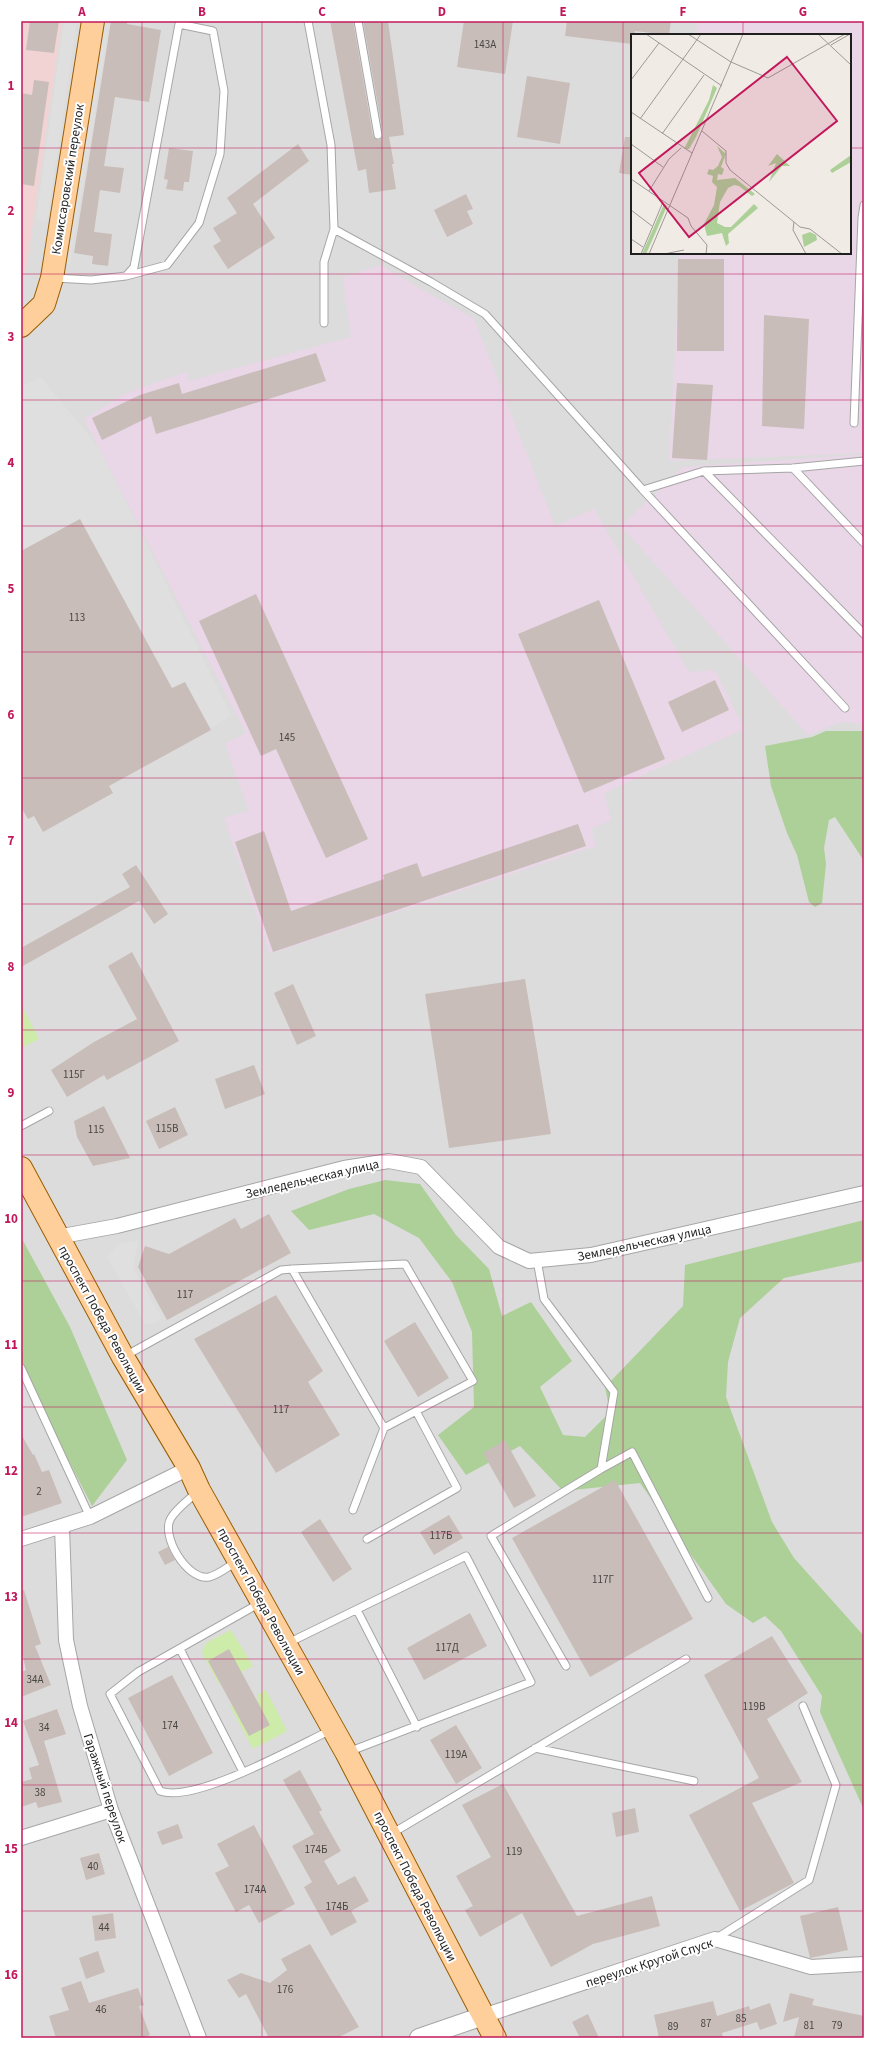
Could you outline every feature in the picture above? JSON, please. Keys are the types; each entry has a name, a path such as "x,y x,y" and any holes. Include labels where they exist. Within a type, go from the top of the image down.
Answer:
{"main road":[{"name":"Комиссаровский переулок","path":"21,326 44,304 52,278 93,21"},
{"name":"проспект Победа Революции","path":"21,1168 123,1357 189,1468 199,1490 346,1752 495,2038"}],"street":[{"name":"Земледельческая улица","path":"57,1237 117,1226 344,1168 389,1161 421,1167 500,1247 529,1261 591,1256 864,1193"},
{"path":"21,1540 90,1517 189,1468"},
{"name":"Гаражный переулок","path":"62,1527 66,1640 80,1706 111,1810 199,2038"},
{"path":"21,1838 111,1810"},
{"name":"переулок Крутой Спуск","path":"483,2016 715,1939 811,1967 864,1964"},
{"path":"419,2038 483,2016"}],"lane":[{"path":"308,21 330,145 334,229 324,262 324,323"},
{"path":"358,21 378,135"},
{"path":"52,278 91,280 126,276 167,265 199,223 220,154 224,91 213,31 180,24 134,267 126,276"},
{"path":"854,423 862,218 864,205"},
{"path":"334,229 431,282 485,314 643,490 845,708"},
{"path":"643,490 704,471 793,468 864,461"},
{"path":"793,468 864,543"},
{"path":"704,471 864,634"},
{"path":"21,1126 49,1111"},
{"path":"537,1260 544,1299 614,1392 601,1469"},
{"path":"123,1357 281,1270 405,1264 473,1382 384,1428 353,1510"},
{"path":"292,1269 384,1428"},
{"path":"21,1368 90,1517"},
{"path":"367,1539 457,1488 416,1411"},
{"path":"566,1666 491,1536 601,1469 632,1452 708,1598"},
{"path":"199,1490 171,1518 168,1534 184,1564 195,1576 209,1577 239,1560"},
{"path":"286,1644 466,1556 531,1682 417,1727 346,1752"},
{"path":"262,1602 138,1672 110,1694 160,1791 166,1794 181,1794 243,1772 333,1729"},
{"path":"357,1610 417,1727"},
{"path":"180,1649 243,1772"},
{"path":"389,1835 686,1660"},
{"path":"715,1939 809,1880 836,1785 803,1706"},
{"path":"535,1748 694,1781"}],"shaded area":[{"path":"21,21 864,21 864,2038 21,2038"},
{"path":"21,21 62,21 27,265 21,289"},
{"path":"64,21 77,21 47,222 36,220"},
{"path":"103,21 110,21 70,265 62,263"},
{"path":"699,21 864,21 864,453 669,461 680,254 851,254 851,34 697,34"},
{"path":"379,265 474,319 555,526 594,509 689,672 715,670 744,729 604,793 611,820 591,829 596,846 270,954 224,818 249,811 225,744 246,733 84,419 127,393 186,372 189,381 351,337 343,278"},
{"path":"41,377 100,449 231,715 205,733 179,685 172,689 21,551 21,387"},
{"path":"864,455 864,724 841,722 808,735 621,526 683,467"},
{"path":"138,1241 133,1268 162,1318 156,1323 145,1324 107,1257 118,1244"}],"green space":[{"path":"826,731 864,731 864,861 835,817 829,820 824,848 826,864 822,903 815,907 809,902 797,855 787,833 771,786 765,746 812,737"},
{"path":"21,1004 39,1039 21,1048"},
{"path":"385,1180 420,1184 456,1235 489,1269 502,1316 531,1302 572,1361 540,1387 563,1435 585,1437 610,1412 605,1387 683,1306 685,1265 864,1220 864,1261 784,1278 740,1318 728,1362 726,1397 772,1522 794,1558 864,1636 864,1810 820,1712 822,1696 781,1631 765,1616 753,1623 726,1604 640,1483 563,1491 520,1446 466,1475 438,1435 474,1407 472,1332 452,1282 419,1238 374,1214 309,1230 291,1211 349,1189"},
{"path":"21,1237 70,1327 127,1460 92,1506 21,1368"},
{"path":"231,1630 253,1666 219,1684 202,1653 206,1643"},
{"path":"266,1690 287,1731 253,1749 230,1706 242,1700 246,1706 259,1699 257,1695"}],"building":[{"path":"30,21 59,21 54,53 26,50"},
{"path":"111,21 127,21 127,24 161,30 149,102 115,97 104,166 124,168 120,193 100,190 94,232 112,234 108,266 92,264 93,256 74,253"},
{"path":"330,21 353,21 373,136 378,140 381,139 383,134 363,21 388,21 404,135 389,137 394,164 392,164 396,189 369,193 366,169 358,171"},
{"path":"464,21 513,21 505,74 457,67"},
{"path":"567,21 671,21 669,34 635,31 635,34 631,34 631,44 565,36"},
{"path":"527,76 570,83 560,144 517,137"},
{"path":"34,80 49,82 34,186 21,184 21,93 32,95"},
{"path":"625,137 631,137 631,175 619,173"},
{"path":"298,144 309,161 253,204 275,238 228,269 213,246 221,241 213,228 237,213 227,198"},
{"path":"169,148 193,151 189,182 184,182 183,191 166,189 168,180 164,179"},
{"path":"466,194 473,209 467,211 473,224 447,237 434,210"},
{"path":"678,259 724,259 724,351 677,351"},
{"path":"764,315 809,319 804,429 762,426"},
{"path":"316,353 326,381 156,434 151,416 102,440 92,418 140,395 179,383 182,394"},
{"path":"677,383 713,385 707,460 672,458"},
{"path":"80,519 172,688 185,682 211,730 109,786 113,793 43,832 34,816 28,819 21,807 21,551"},
{"path":"256,594 368,839 326,858 276,749 261,756 199,621"},
{"path":"599,600 665,759 584,793 518,634"},
{"path":"715,680 729,710 682,732 668,702"},
{"path":"578,824 586,846 273,952 235,842 264,831 291,911 384,879 383,875 417,863 422,877"},
{"path":"136,865 168,914 154,924 139,901 21,967 21,948 130,887 122,874"},
{"path":"132,952 179,1041 107,1080 104,1075 67,1097 51,1070 94,1042 137,1019 108,966"},
{"path":"525,979 551,1134 449,1148 425,994"},
{"path":"293,984 316,1036 297,1045 274,993"},
{"path":"254,1065 265,1094 225,1109 215,1079"},
{"path":"104,1106 130,1158 93,1166 77,1137 74,1121"},
{"path":"175,1107 188,1135 159,1149 146,1121"},
{"path":"269,1214 291,1253 167,1320 138,1267 145,1246 169,1254 235,1218 241,1229"},
{"path":"276,1295 323,1371 308,1382 340,1435 276,1473 194,1339"},
{"path":"415,1322 449,1378 418,1397 384,1341"},
{"path":"21,1434 33,1455 34,1454 42,1472 49,1470 62,1503 21,1517"},
{"path":"505,1440 536,1496 514,1508 483,1453"},
{"path":"615,1480 693,1619 590,1677 512,1538"},
{"path":"449,1515 463,1538 434,1555 420,1532"},
{"path":"320,1519 352,1569 333,1582 301,1532"},
{"path":"168,1547 175,1560 165,1565 158,1552"},
{"path":"24,1590 41,1644 35,1646 51,1685 21,1697 21,1672 26,1670 21,1649 21,1591"},
{"path":"470,1613 487,1646 424,1680 407,1648"},
{"path":"772,1636 808,1693 767,1719 802,1782 752,1803 794,1883 740,1911 689,1815 759,1778 704,1675"},
{"path":"229,1649 270,1725 249,1736 208,1661"},
{"path":"172,1675 213,1753 169,1776 128,1698"},
{"path":"57,1709 66,1734 44,1741 62,1802 38,1808 36,1802 21,1807 21,1782 32,1779 29,1768 39,1765 23,1721"},
{"path":"456,1725 482,1768 456,1784 430,1740"},
{"path":"300,1770 322,1810 319,1812 341,1851 324,1861 338,1885 355,1876 369,1901 351,1911 357,1922 331,1936 304,1887 312,1882 292,1846 314,1834 283,1780"},
{"path":"503,1784 577,1916 652,1896 660,1926 593,1944 551,1967 522,1913 480,1937 465,1910 473,1906 456,1876 491,1857 462,1805"},
{"path":"635,1808 639,1832 616,1837 612,1813"},
{"path":"178,1824 183,1838 162,1845 157,1832"},
{"path":"254,1825 295,1904 259,1923 249,1905 236,1912 215,1873 229,1866 217,1844"},
{"path":"99,1853 105,1874 86,1880 80,1858"},
{"path":"838,1907 848,1950 810,1958 800,1916"},
{"path":"113,1913 116,1938 95,1941 92,1916"},
{"path":"310,1944 359,2027 337,2038 269,2038 246,1994 239,1998 227,1980 241,1973 270,1983 287,1970 281,1959"},
{"path":"98,1951 105,1972 86,1979 79,1958"},
{"path":"81,1981 89,2003 138,1988 144,2005 139,2006 150,2035 143,2038 56,2038 49,2016 69,2010 61,1988"},
{"path":"790,1993 814,1999 812,2005 864,2016 864,2038 794,2038 799,2017 783,2022"},
{"path":"713,2001 717,2016 749,2006 750,2010 770,2003 777,2024 760,2030 757,2022 722,2033 723,2038 659,2038 654,2015"},
{"path":"588,2014 599,2038 580,2038 572,2022"}]}
